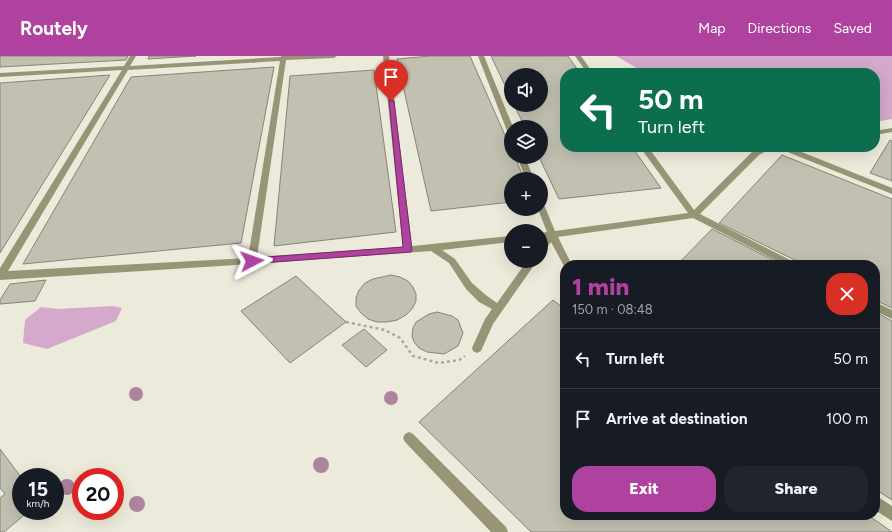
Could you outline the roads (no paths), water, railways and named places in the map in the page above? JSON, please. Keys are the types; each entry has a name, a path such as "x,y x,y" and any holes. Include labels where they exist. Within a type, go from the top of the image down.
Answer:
{"lane":[{"path":"0,276 133,56"},
{"path":"0,75 284,57 334,56"},
{"path":"386,56 408,250"},
{"path":"482,56 507,120"},
{"path":"578,56 586,68"},
{"path":"252,261 284,57"},
{"path":"880,132 892,130"},
{"path":"648,152 694,215 783,260"},
{"path":"548,235 694,215 758,152"},
{"path":"794,152 892,191"},
{"path":"545,216 565,260"},
{"path":"548,239 552,234"},
{"path":"0,276 408,250 504,240"},
{"path":"432,247 452,261 469,286 483,299 498,308"},
{"path":"477,348 489,322 527,268"},
{"path":"880,309 892,315"},
{"path":"409,438 501,532"},
{"path":"880,506 892,514"}]}
